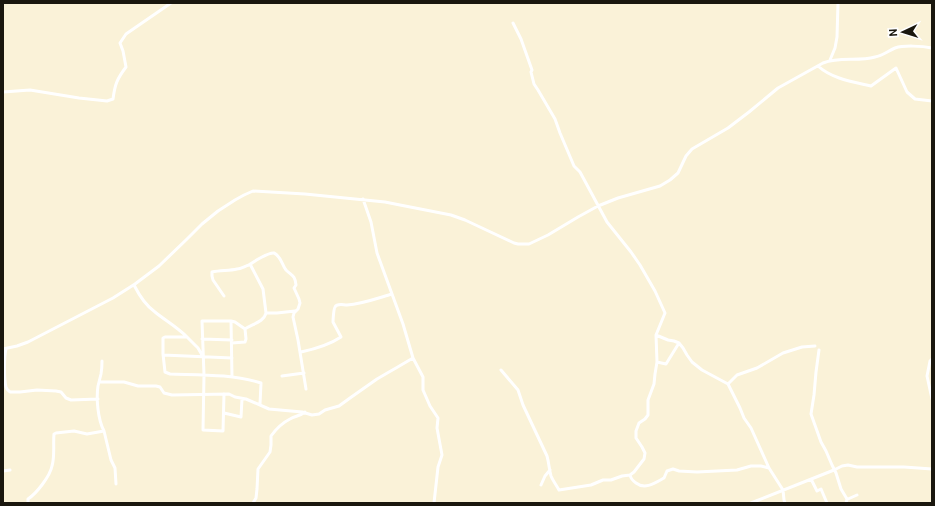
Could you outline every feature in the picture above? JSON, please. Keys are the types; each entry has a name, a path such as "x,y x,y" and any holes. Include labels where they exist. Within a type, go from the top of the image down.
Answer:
{"street":[{"path":"3,92 30,90 79,98 107,101 113,99 118,77 126,67 120,43 126,34 171,3"},
{"path":"830,60 835,48 837,37 838,3"},
{"path":"501,370 518,390 523,405 547,456 552,478 559,490 590,485 603,480 612,480 630,475 644,459 645,453 636,438 636,431 639,423 648,415 648,400 654,384 654,374 658,362 656,335 664,313 650,283 631,252 607,222 580,172 574,166 555,119 534,84 532,70 521,38 513,23"},
{"path":"98,399 71,400 66,398 61,392 56,391 37,390 10,392 6,389 4,349 28,342 113,298 134,285 159,266 202,224 235,200 253,191 363,199 392,203 451,215 518,244 529,244 541,239 598,206 618,198 660,186 670,180 678,173 687,154 692,149 728,128 778,88 830,60 875,57 901,47 932,48"},
{"path":"818,66 824,71 846,80 871,86 896,68 907,92 915,99 932,101"},
{"path":"363,199 371,222 377,253 403,324 412,358 423,377 424,390 430,406 438,418 437,428 442,454 438,467 434,503"},
{"path":"224,296 213,280 212,272 238,269 270,253 275,254 281,260 285,269 293,276 296,282 294,288 300,303 293,317 301,352 306,389"},
{"path":"245,329 265,317 266,313 264,289 250,264"},
{"path":"134,285 143,301 154,312 180,330 198,348 203,357"},
{"path":"301,352 309,349 315,349 341,337 333,322 335,306 354,304 392,294"},
{"path":"266,313 295,311"},
{"path":"202,339 245,342 245,329 232,321 202,321 202,339 204,375 202,430 223,431 224,394"},
{"path":"232,321 232,376"},
{"path":"656,335 679,343 692,362 702,370 728,384 744,418 751,428 770,468 783,490 785,503"},
{"path":"186,337 164,338 163,355 164,370 166,373 232,376 261,383 260,404"},
{"path":"658,362 666,364 679,343"},
{"path":"728,384 737,375 757,368 783,353 802,347 815,346"},
{"path":"819,350 811,414 836,473 841,489 847,500 851,503"},
{"path":"163,355 232,358"},
{"path":"99,382 124,382 138,386 156,386 160,387 164,393 172,395 229,394 235,398 260,404 269,409 305,412 312,415 319,414 325,410 339,406 377,379 412,358"},
{"path":"932,359 930,361 927,376 931,385 932,399"},
{"path":"102,361 98,386 100,420 114,468 116,484"},
{"path":"282,376 304,373"},
{"path":"224,413 241,417 242,399"},
{"path":"253,503 256,498 258,469 270,452 271,436 284,422 305,412"},
{"path":"28,503 28,499 33,496 50,472 52,466 54,434 74,431 87,434 104,430"},
{"path":"630,475 631,480 644,487 664,478 667,471 673,469 679,471 697,472 737,470 751,466 770,468"},
{"path":"751,503 842,466 932,469"},
{"path":"3,471 10,470"},
{"path":"541,485 545,476 550,470"},
{"path":"811,479 817,490 821,489 827,503"},
{"path":"847,500 857,495"}]}
